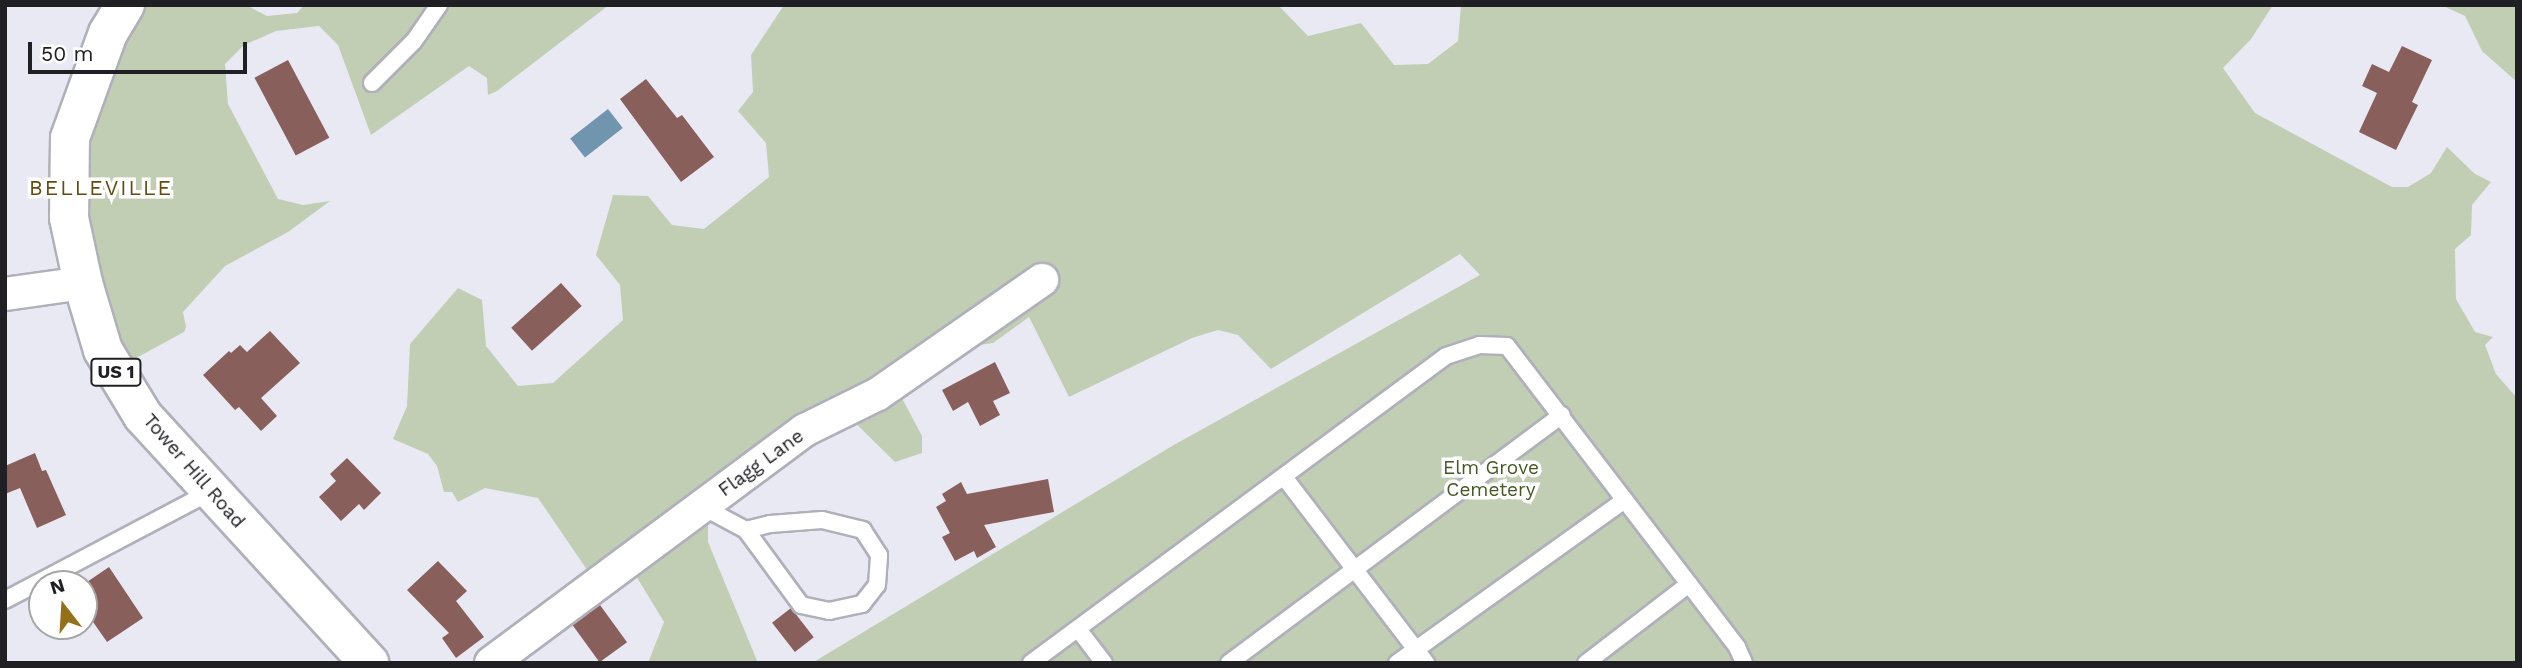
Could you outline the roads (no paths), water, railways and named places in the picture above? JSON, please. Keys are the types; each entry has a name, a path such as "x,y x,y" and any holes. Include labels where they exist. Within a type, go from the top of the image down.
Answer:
{"main road":[{"name":"Tower Hill Road","path":"125,5 108,33 70,138 69,218 83,283 103,350 144,416 210,492 369,663"}],"street":[{"name":"Flagg Lane","path":"491,663 805,430 878,394 1042,280"},
{"path":"5,294 83,283"}],"lane":[{"path":"372,83 414,41 439,5"},
{"path":"1031,663 1446,356 1479,345 1507,346 1737,647 1744,663"},
{"path":"1229,663 1562,415"},
{"path":"1284,477 1426,663"},
{"path":"5,600 210,492"},
{"path":"1397,663 1625,500"},
{"path":"701,506 746,530 801,605 829,611 862,604 877,584 879,555 863,530 822,520 770,524 746,530"},
{"path":"1586,663 1689,584"},
{"path":"1077,629 1104,663"}],"water":[{"path":"608,109 623,128 585,157 570,139"}],"district":[{"name":"BELLEVILLE","path":"101,188"}],"park label":[{"name":"Elm Grove Cemetery","path":"1491,479"}]}
